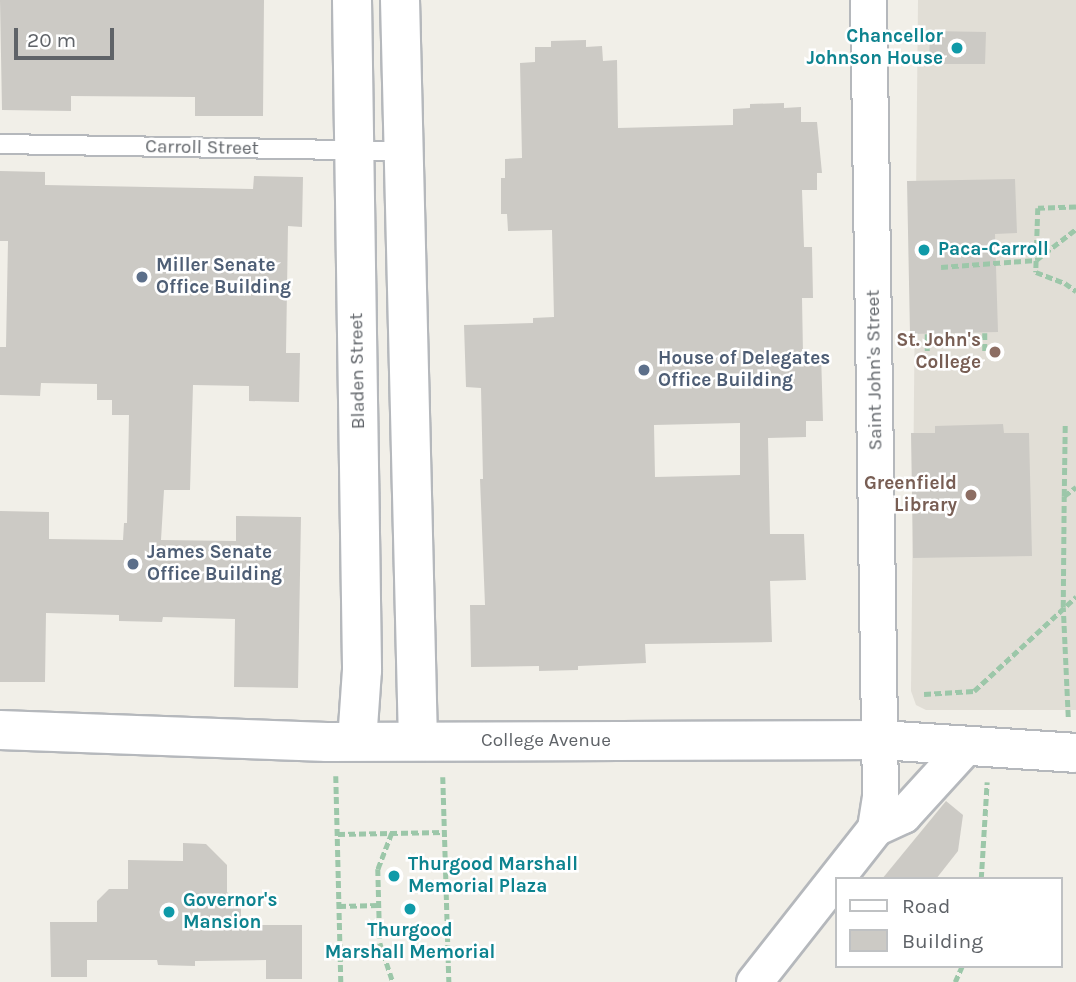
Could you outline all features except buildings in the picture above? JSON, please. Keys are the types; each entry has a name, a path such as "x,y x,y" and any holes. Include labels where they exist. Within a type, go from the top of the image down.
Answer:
{"main road":[{"name":"Bladen Street","path":"352,0 362,670 357,741"},
{"path":"400,0 403,151 430,741"},
{"name":"College Avenue","path":"5,736 357,741 881,740 1073,753"}],"street":[{"name":"Saint John's Street","path":"868,0 881,740 880,796 875,828"},
{"path":"836,877 875,828 903,815 977,748"},
{"path":"754,982 834,880"}],"lane":[{"name":"Carroll Street","path":"0,144 403,151"}],"path":[{"path":"1076,207 1038,208 1035,272 1076,290"},
{"path":"941,267 1036,260 1076,229"},
{"path":"985,333 985,352"},
{"path":"927,334 927,351"},
{"path":"1065,423 1063,607 1073,753"},
{"path":"1064,496 1076,487"},
{"path":"924,694 974,691 1076,597"},
{"path":"430,741 444,832 449,982"},
{"path":"977,748 981,877"},
{"path":"336,775 341,982"},
{"path":"338,834 444,832"},
{"path":"393,833 378,869 380,943 393,982"},
{"path":"340,906 379,905"}],"shaded area":[{"name":"St. John's College","path":"918,0 1076,0 1076,710 926,710 916,705 911,691"}],"place":[{"name":"Chancellor Johnson House","path":"957,48"},
{"name":"Paca-Carroll","path":"924,250"},
{"name":"Miller Senate Office Building","path":"142,277"},
{"name":"St. John's College","path":"995,352"},
{"name":"House of Delegates Office Building","path":"644,370"},
{"name":"Greenfield Library","path":"971,495"},
{"name":"James Senate Office Building","path":"133,564"},
{"name":"Thurgood Marshall Memorial Plaza","path":"394,876"},
{"name":"Thurgood Marshall Memorial","path":"410,909"},
{"name":"Governor's Mansion","path":"169,912"}]}
